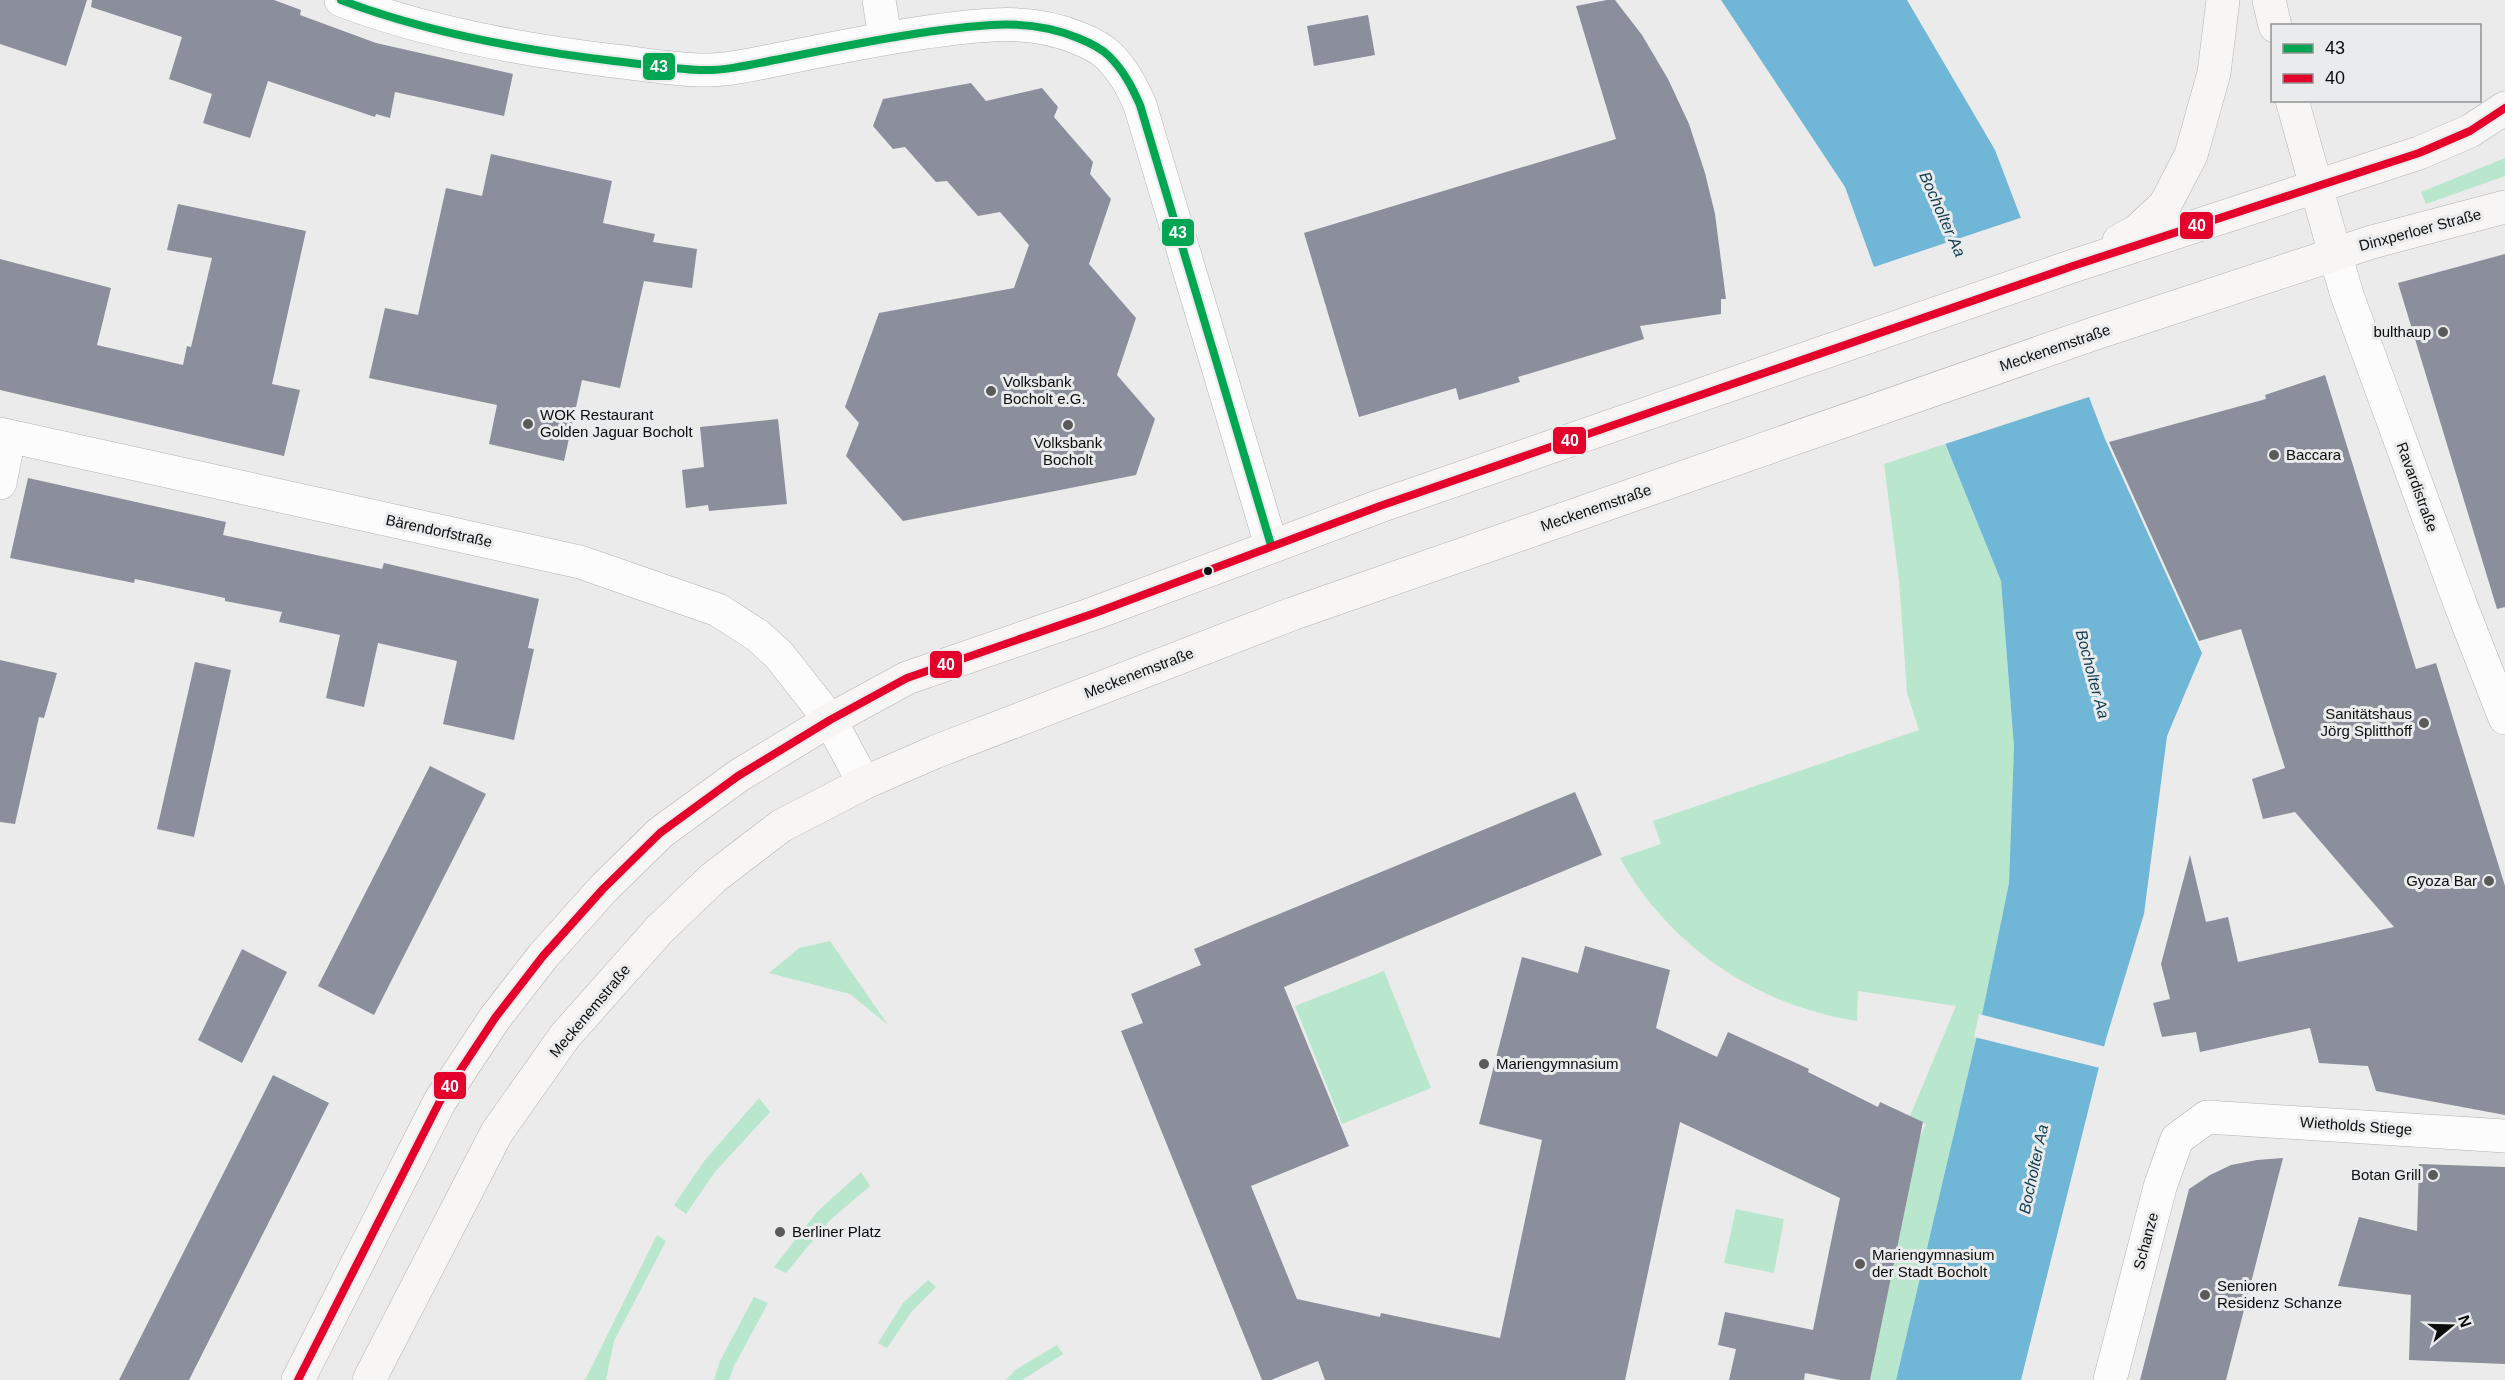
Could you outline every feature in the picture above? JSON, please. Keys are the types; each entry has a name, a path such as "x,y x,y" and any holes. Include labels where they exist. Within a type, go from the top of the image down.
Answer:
{"main road":[{"path":"2073,266 2137,231 2165,205 2191,155 2204,116 2214,73 2223,0"},
{"path":"2269,0 2275,24"},
{"path":"2293,102 2335,254"},
{"path":"298,1380 440,1101 495,1018 543,956 603,889 660,833 738,776 830,720 907,678 1095,613 1271,545 2073,266 2419,153 2470,130 2505,108"},
{"name":"Dinxperloer Straße","path":"2335,254 2505,207"},
{"name":"Meckenemstraße","path":"369,1380 497,1132 565,1036 659,930 714,878 781,826 864,783 935,752 1292,614 2093,334 2335,254"}],"street":[{"path":"341,0 377,14 491,41 580,57 701,70 743,66 885,38 982,24 1022,23 1056,28 1085,41 1107,54 1128,78 1143,117 1271,545"},
{"path":"879,0 885,38"},
{"name":"Ravardistraße","path":"2335,254 2363,339 2461,606 2505,718"},
{"path":"0,483 5,436"},
{"name":"Bärendorfstraße","path":"5,436 580,561 718,610 756,635 779,655 830,720"},
{"path":"830,720 864,783"},
{"name":"Wietholds Stiege","path":"2207,1116 2505,1136"},
{"name":"Schanze","path":"2110,1380 2160,1187 2177,1139 2207,1116"}],"green space":[{"path":"2505,158 2505,176 2426,204 2421,192"},
{"path":"1945,444 2001,581 2014,747 2009,883 1983,1010 1896,1380 1870,1380 1915,1161 1909,1159 1926,1124 1910,1116 1956,1006 1858,991 1857,1021 1785,1002 1719,967 1690,944 1640,890 1620,858 1661,844 1653,821 1919,730 1907,693 1899,580 1884,464"},
{"path":"830,941 888,1025 850,994 769,973 799,948"},
{"path":"1384,971 1431,1088 1342,1124 1295,1006"},
{"path":"759,1098 770,1112 715,1172 686,1214 674,1205 705,1160"},
{"path":"861,1172 870,1186 829,1221 786,1273 774,1267 817,1212"},
{"path":"1736,1209 1784,1219 1774,1273 1724,1263"},
{"path":"657,1235 666,1241 614,1341 606,1380 585,1380"},
{"path":"928,1280 936,1287 912,1311 887,1348 878,1343 903,1303"},
{"path":"754,1297 768,1303 734,1366 729,1380 714,1380 720,1361"},
{"path":"1057,1345 1063,1354 1022,1380 1006,1380 1015,1370"}],"water":[{"name":"Bocholter Aa","path":"1721,0 1907,0 1995,150 2105,439 2202,653 2167,736 2144,914 2106,1039 2021,1380 1896,1380 1983,1010 2009,883 2014,747 2001,581 1878,278 1845,187"}],"pier":[{"path":"2023,217 2092,396 1942,445 1871,268"},
{"path":"1979,1014 2106,1047 2100,1068 1974,1037"}],"building":[{"path":"0,0 87,0 66,66 0,44"},
{"path":"92,0 274,0 301,10 300,15 376,43 513,74 504,116 395,92 390,118 376,114 375,117 268,81 250,138 203,123 212,94 169,79 182,37 91,7"},
{"path":"1615,0 1642,35 1668,79 1689,124 1715,214 1726,299 1721,299 1721,314 1640,326 1644,339 1518,377 1520,382 1459,400 1456,388 1359,417 1304,233 1616,139 1576,6"},
{"path":"1368,15 1375,55 1314,66 1307,26"},
{"name":"Volksbank Bocholt e.G.","path":"971,83 986,101 1042,88 1058,107 1054,117 1093,162 1090,174 1111,199 1089,264 1136,318 1117,375 1155,419 1136,475 903,521 846,456 859,423 845,407 879,313 1014,288 1029,245 1000,212 978,216 947,181 936,182 905,147 893,149 873,126 883,99"},
{"path":"491,154 612,181 603,223 655,234 653,242 697,249 692,288 644,281 620,388 582,380 564,461 489,444 497,405 369,378 385,308 418,315 446,188 482,196"},
{"path":"178,204 306,231 272,384 300,390 284,456 0,390 0,259 111,288 97,345 183,365 187,346 191,347 212,258 167,250"},
{"path":"2505,254 2505,607 2497,609 2398,283"},
{"path":"2325,375 2416,669 2436,663 2505,886 2505,1115 2376,1091 2368,1066 2319,1063 2310,1028 2200,1052 2196,1032 2162,1037 2153,1003 2170,999 2161,964 2190,855 2206,922 2228,917 2238,962 2394,927 2295,812 2263,819 2252,779 2285,768 2241,629 2199,641 2109,442 2266,399 2265,395"},
{"path":"778,419 787,504 709,511 708,505 686,508 682,470 704,467 700,427"},
{"path":"28,478 226,522 223,535 382,569 384,563 539,599 528,648 534,649 514,740 443,724 457,661 378,643 364,707 326,698 340,635 279,622 282,612 225,601 225,598 135,579 134,583 10,558"},
{"path":"0,660 57,673 44,718 39,717 15,824 0,822"},
{"path":"195,662 231,670 194,837 157,829"},
{"path":"430,766 486,794 374,1015 318,986"},
{"path":"1575,792 1602,855 1284,987 1349,1146 1251,1186 1297,1299 1380,1317 1381,1313 1500,1338 1542,1140 1479,1124 1522,957 1578,973 1585,946 1670,970 1656,1028 1717,1057 1728,1032 1809,1069 1808,1072 1878,1107 1880,1102 1923,1122 1870,1380 1840,1380 1805,1373 1804,1380 1729,1380 1736,1349 1718,1345 1725,1312 1813,1330 1840,1198 1680,1122 1625,1380 1325,1380 1318,1361 1271,1380 1262,1380 1121,1031 1143,1023 1131,994 1201,965 1194,949"},
{"path":"242,949 287,972 242,1063 198,1040"},
{"path":"273,1075 329,1103 189,1380 119,1380"},
{"name":"Senioren Residenz Schanze","path":"2283,1158 2226,1380 2140,1380 2189,1189 2231,1165"},
{"path":"2419,1164 2505,1167 2505,1364 2409,1360 2411,1295 2338,1286 2359,1217 2417,1231"}],"transit line":[{"name":"43","path":"341,0 407,22 510,46 579,57 689,69 730,68 890,38 984,25 1041,27 1090,43 1109,56 1119,67 1140,105 1271,545"},
{"name":"40","path":"298,1380 440,1101 495,1018 543,956 603,889 660,833 738,776 830,720 907,678 1095,613 1380,506 2073,266 2419,153 2470,131 2505,108"}],"place":[{"name":"bulthaup","path":"2443,332"},
{"name":"Volksbank Bocholt e.G.","path":"991,391"},
{"name":"WOK Restaurant Golden Jaguar Bocholt","path":"528,424"},
{"name":"Volksbank Bocholt","path":"1068,425"},
{"name":"Baccara","path":"2274,455"},
{"name":"Sanitätshaus Jörg Splitthoff","path":"2424,723"},
{"name":"Gyoza Bar","path":"2489,881"},
{"name":"Mariengymnasium","path":"1484,1064"},
{"name":"Botan Grill","path":"2433,1175"},
{"name":"Berliner Platz","path":"780,1232"},
{"name":"Mariengymnasium der Stadt Bocholt","path":"1860,1264"},
{"name":"Senioren Residenz Schanze","path":"2205,1295"}]}
